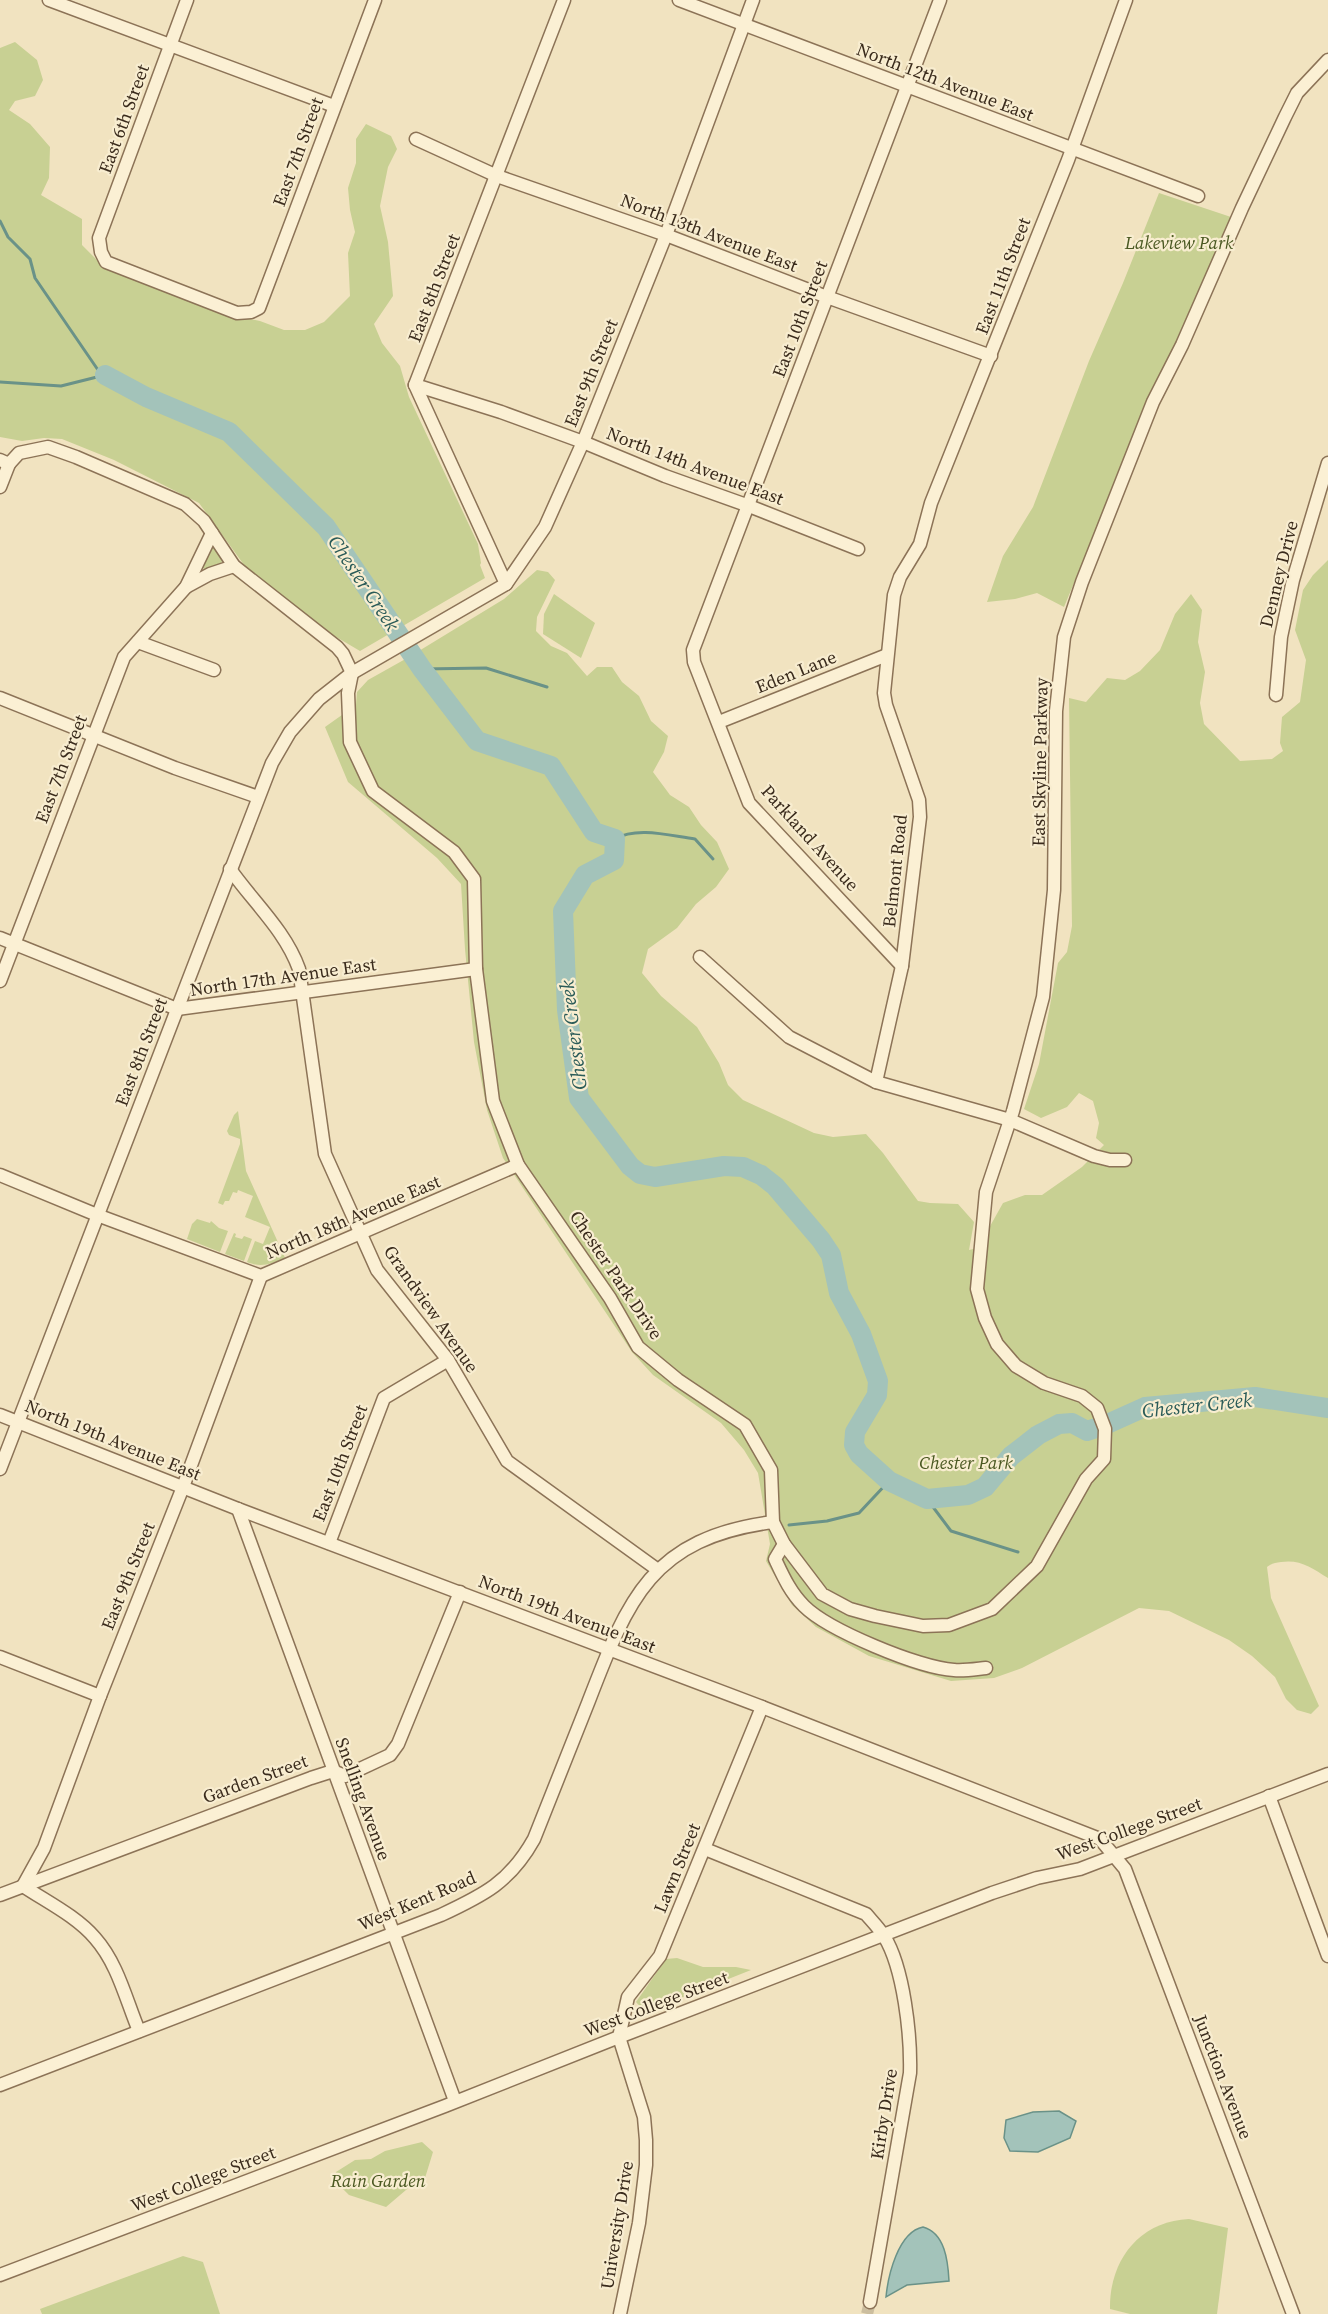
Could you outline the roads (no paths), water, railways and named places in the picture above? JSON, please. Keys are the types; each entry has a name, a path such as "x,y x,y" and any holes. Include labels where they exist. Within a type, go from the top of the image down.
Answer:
{"street":[{"path":"49,0 334,106"},
{"name":"East 6th Street","path":"187,0 99,238 100,252 106,262 135,275 171,285 237,313 250,312"},
{"name":"East 7th Street","path":"250,312 259,308 375,0"},
{"name":"East 8th Street","path":"415,385 564,0"},
{"name":"North 12th Avenue East","path":"679,0 1198,196"},
{"name":"East 9th Street","path":"358,670 506,584 545,527 583,442 666,235 753,0"},
{"name":"East 10th Street","path":"693,650 940,0"},
{"name":"East 11th Street","path":"909,562 920,544 932,503 1072,150 1126,0"},
{"name":"East Skyline Parkway","path":"1105,1454 1106,1437 1097,1408 1082,1395 1044,1383 1016,1366 997,1344 985,1318 977,1289 986,1192 1010,1120 1043,997 1055,870 1056,711 1060,662 1071,612 1153,402 1182,345 1251,187 1298,93 1328,60"},
{"name":"North 13th Avenue East","path":"416,139 497,176 666,235 827,297 991,356"},
{"path":"415,385 506,584"},
{"name":"North 14th Avenue East","path":"415,385 501,411 858,549"},
{"path":"0,487 4,462 19,453 48,447 185,504 196,512 234,566 337,647 358,670"},
{"name":"Denney Drive","path":"1276,695 1281,637 1293,580 1328,463"},
{"name":"East 7th Street","path":"0,981 124,657 186,587 212,533"},
{"name":"Belmont Road","path":"876,1082 902,966 920,817 919,800 886,705 884,693 894,595 900,577 909,562"},
{"name":"East 7th Street","path":"186,587 210,574 234,566"},
{"path":"138,642 214,670"},
{"name":"Parkland Avenue","path":"693,650 694,662 749,803 902,966"},
{"name":"Eden Lane","path":"719,722 887,655"},
{"name":"East 8th Street","path":"0,1469 272,764 290,732 319,699 358,670"},
{"name":"Chester Park Drive","path":"358,670 348,693 350,742 374,791 454,852 474,879 476,969 493,1101 518,1165 610,1298 638,1347 678,1380 745,1425 771,1470 773,1522 784,1544 822,1594 850,1609 923,1626 950,1625 992,1609 1037,1566 1086,1479 1104,1459 1105,1454"},
{"path":"0,698 175,768 258,796"},
{"name":"Grandview Avenue","path":"230,869 293,952 299,969 325,1154 377,1270 448,1360 507,1461 658,1570"},
{"name":"North 17th Avenue East","path":"0,938 177,1009 476,969"},
{"path":"700,957 789,1037 876,1082 1010,1120 1110,1161 1125,1160"},
{"name":"North 18th Avenue East","path":"0,1175 97,1215 261,1276 518,1165"},
{"name":"East 9th Street","path":"23,1886 44,1848 100,1696 183,1487 261,1276"},
{"name":"East 10th Street","path":"329,1543 384,1398 448,1360"},
{"name":"North 19th Avenue East","path":"0,1415 238,1509 460,1592 531,1622 762,1707 1100,1839 1115,1855"},
{"name":"Snelling Avenue","path":"238,1509 455,2101"},
{"name":"West Kent Road","path":"0,2085 477,1899 502,1881 522,1860 534,1839 609,1650 625,1613 636,1595 658,1570 694,1544 744,1526 773,1522"},
{"path":"784,1544 775,1559 786,1583 806,1608 835,1628 910,1659 954,1670 986,1668"},
{"name":"Garden Street","path":"0,1895 333,1771 345,1776 390,1755 404,1732 460,1592"},
{"path":"0,1657 100,1696"},
{"name":"Lawn Street","path":"619,2037 628,1997 660,1956 762,1707"},
{"name":"West College Street","path":"0,2275 445,2106 992,1893 1037,1878 1080,1869 1328,1774"},
{"path":"1269,1796 1328,1956"},
{"name":"Kirby Drive","path":"705,1849 866,1914 890,1948 901,1984 911,2046 910,2073 870,2302"},
{"name":"Junction Avenue","path":"1115,1855 1125,1869 1293,2314"},
{"path":"23,1886 80,1923 99,1943 116,1971 138,2031"},
{"name":"University Drive","path":"619,2037 644,2117 646,2140 646,2165 639,2223 620,2314"}],"water":[{"path":"1059,2111 1076,2121 1070,2138 1038,2152 1010,2151 1004,2138 1006,2120 1033,2112"},
{"path":"923,2227 930,2230 941,2241 948,2265 949,2281 907,2285 886,2297 892,2267 901,2246 907,2237"}],"waterway":[{"name":"Chester Creek","path":"0,221 8,237 30,259 35,278 98,370 105,375"},
{"path":"0,382 61,386 105,375"},
{"name":"Chester Creek","path":"105,375 146,397 229,432 326,527 422,669 477,741 551,766 594,832 615,839 614,860 585,875 563,911 567,1010 579,1098 630,1166 640,1174 655,1177 724,1166 743,1167 761,1175 775,1186 821,1240 831,1255 839,1293 861,1334 878,1381 877,1395 855,1432 854,1445 859,1454 889,1481 927,1499 968,1495 985,1487 1011,1456 1038,1435 1059,1424 1072,1423 1087,1431 1145,1407 1255,1397 1328,1408"},
{"path":"422,669 486,668 547,687"},
{"path":"615,839 644,832 695,839 713,859"},
{"path":"789,1525 827,1521 859,1513 889,1481"},
{"path":"927,1499 951,1531 1018,1552"}],"tunnel":[{"path":"867,2314 870,2302"}],"park label":[{"name":"Lakeview Park","path":"1179,243"},
{"name":"Chester Park","path":"966,1463"},
{"name":"Rain Garden","path":"378,2181"}]}
